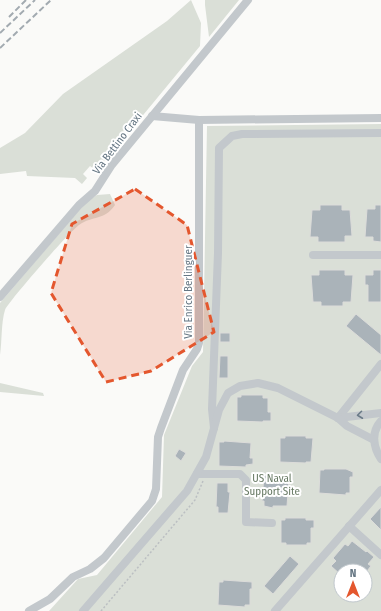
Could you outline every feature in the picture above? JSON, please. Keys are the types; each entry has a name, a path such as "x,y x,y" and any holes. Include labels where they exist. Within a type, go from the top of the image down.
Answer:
{"street":[{"name":"Via Bettino Craxi","path":"0,297 79,205 95,190 111,166 248,0"},
{"path":"152,116 199,120 381,118"},
{"name":"Via Enrico Berlinguer","path":"29,611 50,599 73,577 90,569 104,558 155,496 158,438 183,370 198,349 200,343 199,120"},
{"path":"214,428 212,409 218,253 219,148 232,136 242,134 381,133"},
{"path":"313,255 381,255"},
{"path":"338,418 381,364"},
{"path":"83,611 201,476 219,410 228,393 240,386 258,383 278,388 338,418 346,426 374,440"},
{"path":"338,418 381,413"},
{"path":"381,421 375,432 374,440 375,447 381,458"},
{"path":"201,476 240,474 244,476 246,480 246,522 272,523"},
{"path":"275,611 381,490"},
{"path":"349,526 381,555"}],"path":[{"path":"101,611 195,500 201,476"}],"highlighted area":[{"path":"135,189 187,225 214,332 151,371 106,382 51,293 72,224"}],"green space":[{"path":"191,0 201,23 200,46 97,171 90,166 83,174 87,178 82,184 75,178 27,176 26,171 0,174 0,148 25,133 63,94 167,21"},
{"path":"205,0 239,0 209,37 205,5"},
{"name":"US Naval Support Site","path":"381,124 381,611 49,611 78,579 97,575 162,497 164,435 192,366 203,352 207,126"},
{"path":"110,194 115,205 111,210 102,216 84,222 73,230 9,304 5,310 2,326 0,355 0,303 86,202 97,195"},
{"path":"0,383 43,393 44,396 0,392"}],"building":[{"path":"320,205 342,205 342,210 350,210 352,236 345,236 345,242 318,242 318,237 310,237 312,210 320,210"},
{"path":"375,205 381,205 381,242 373,241 373,237 365,237 367,209 375,209"},
{"path":"319,270 345,270 345,275 353,275 351,302 343,302 343,306 321,306 321,302 313,302 311,275 319,275"},
{"path":"373,270 381,270 381,302 368,302 368,285 365,285 365,275 373,275"},
{"path":"356,314 381,335 381,355 346,326"},
{"path":"220,333 230,333 230,342 220,342"},
{"path":"220,356 228,356 228,378 219,378"},
{"path":"241,395 263,395 263,398 268,398 268,412 271,412 271,421 237,421 237,397 241,397"},
{"path":"285,436 306,436 306,438 313,438 311,462 280,462 280,438 285,438"},
{"path":"219,442 251,443 250,458 253,458 253,464 246,465 246,467 219,466"},
{"path":"179,449 186,453 181,461 175,456"},
{"path":"346,469 353,472 353,477 350,477 350,493 346,493 346,495 319,493 320,470"},
{"path":"264,475 286,475 286,479 289,479 287,506 273,506 273,508 264,506 264,501 262,501"},
{"path":"217,483 228,483 228,492 230,492 228,513 218,513 218,507 216,507"},
{"path":"381,507 381,530 370,519"},
{"path":"285,518 306,518 306,520 314,520 314,528 311,528 311,543 307,543 307,545 286,545 286,543 281,543 281,520 285,520"},
{"path":"352,541 374,557 369,563 334,563 336,561 333,558 345,544 348,546"},
{"path":"290,556 299,564 273,594 264,586"},
{"path":"223,580 252,582 252,589 250,589 250,605 245,605 245,607 218,605 219,582 223,582"}],"railway":[{"path":"9,17 26,0"},
{"path":"0,33 35,0"},
{"path":"0,48 51,0"}]}
